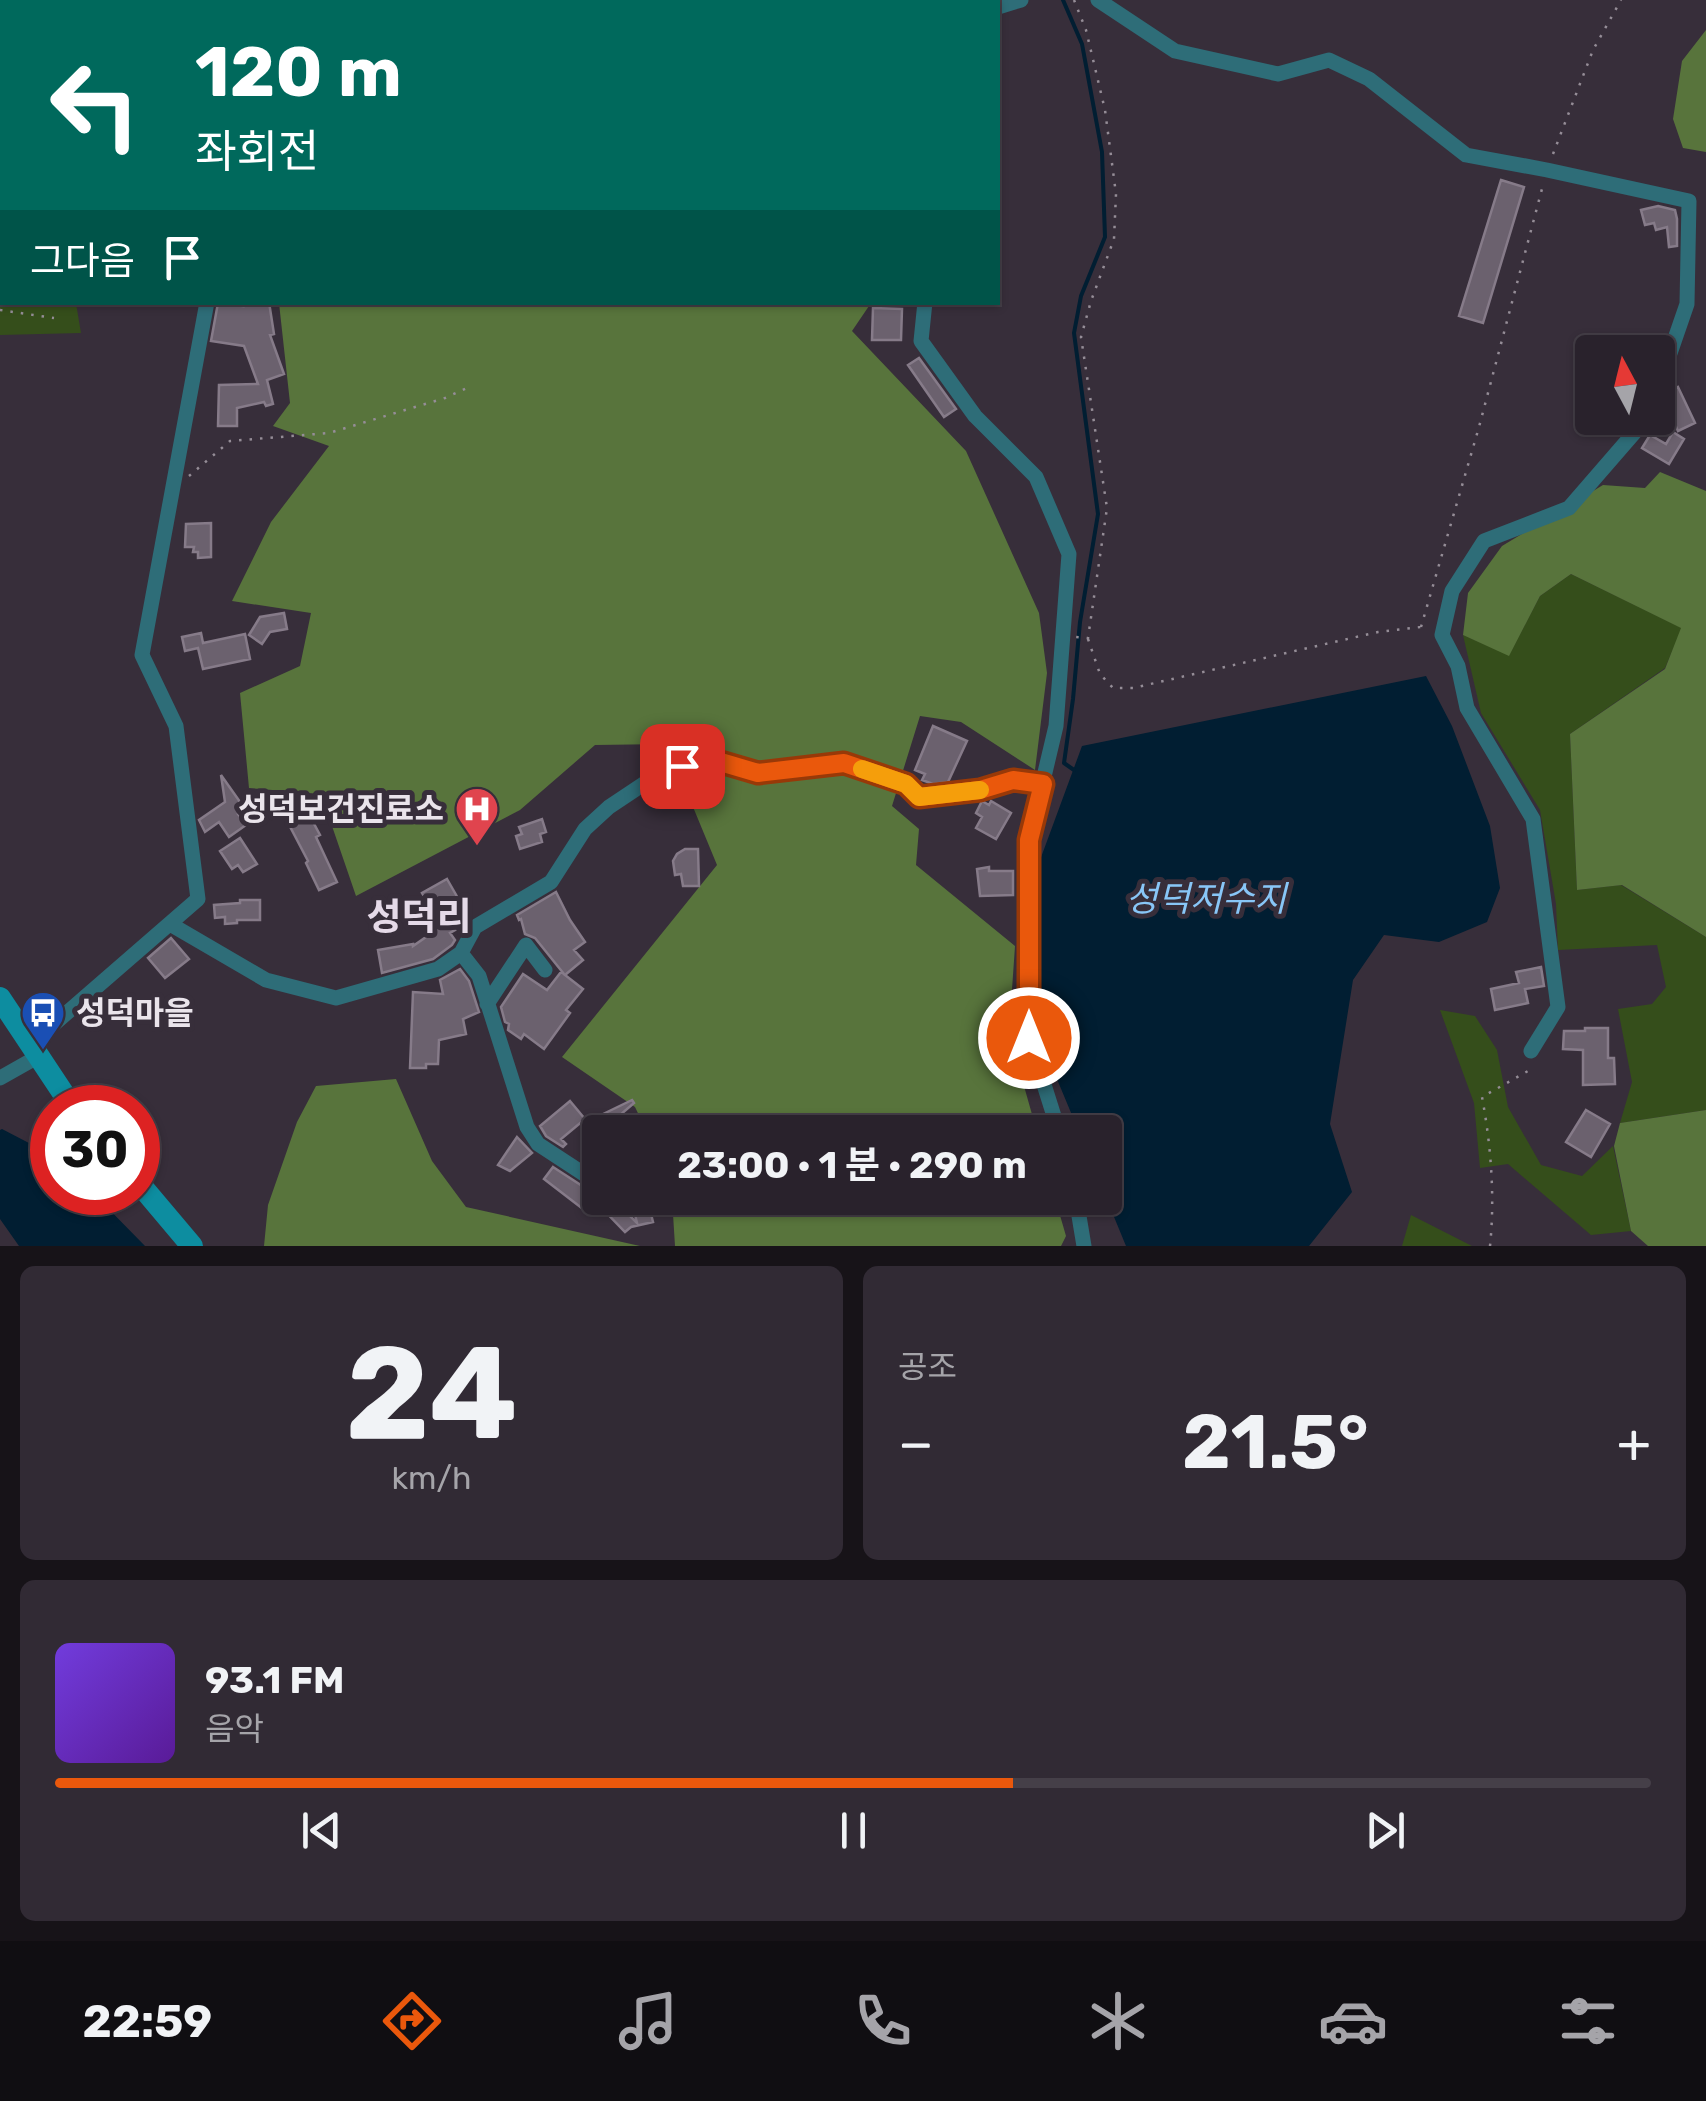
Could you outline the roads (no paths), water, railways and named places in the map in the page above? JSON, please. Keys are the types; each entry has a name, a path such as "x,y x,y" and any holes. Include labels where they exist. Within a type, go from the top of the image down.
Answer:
{"main road":[{"path":"0,998 59,1085"},
{"path":"160,1208 192,1246"}],"street":[{"path":"1098,0 1175,50 1278,74 1329,60 1369,79 1466,155 1689,201 1687,304 1675,339"},
{"path":"0,1078 198,899 176,726 142,655 207,305"},
{"path":"925,305 921,342 975,416 1036,477 1069,554 1056,726 1029,840 1029,1038 1054,1115"},
{"path":"1531,1051 1558,1007 1533,820 1468,708 1458,666 1442,635 1452,591 1484,540 1569,508 1632,435"},
{"path":"170,924 266,980 336,998 438,968 460,953 476,927 550,882 585,829 610,807 656,775 707,758 758,773 844,763 906,784 919,797 980,790 1013,780 1043,784"},
{"path":"487,1004 526,945 545,970"},
{"path":"460,953 479,976 527,1126 538,1144 582,1173"},
{"path":"1079,1215 1084,1246"}],"water":[{"name":"성덕저수지","path":"1426,676 1452,726 1490,826 1500,888 1487,922 1439,942 1384,935 1353,980 1330,1124 1352,1192 1309,1246 1126,1246 1113,1215 1122,1215 1122,1115 1072,1115 1037,1031 1036,871 1082,746"},
{"path":"0,1130 30,1144 30,1215 115,1215 145,1246 19,1246 0,1219"}],"waterway":[{"path":"1063,0 1082,44 1102,152 1105,237 1081,296 1074,333 1098,514 1080,622 1064,763 1074,770"}],"place":[{"name":"성덕보건진료소","path":"477,847"},
{"name":"성덕마을","path":"43,1051"}],"district":[{"name":"성덕리","path":"419,917"}]}
